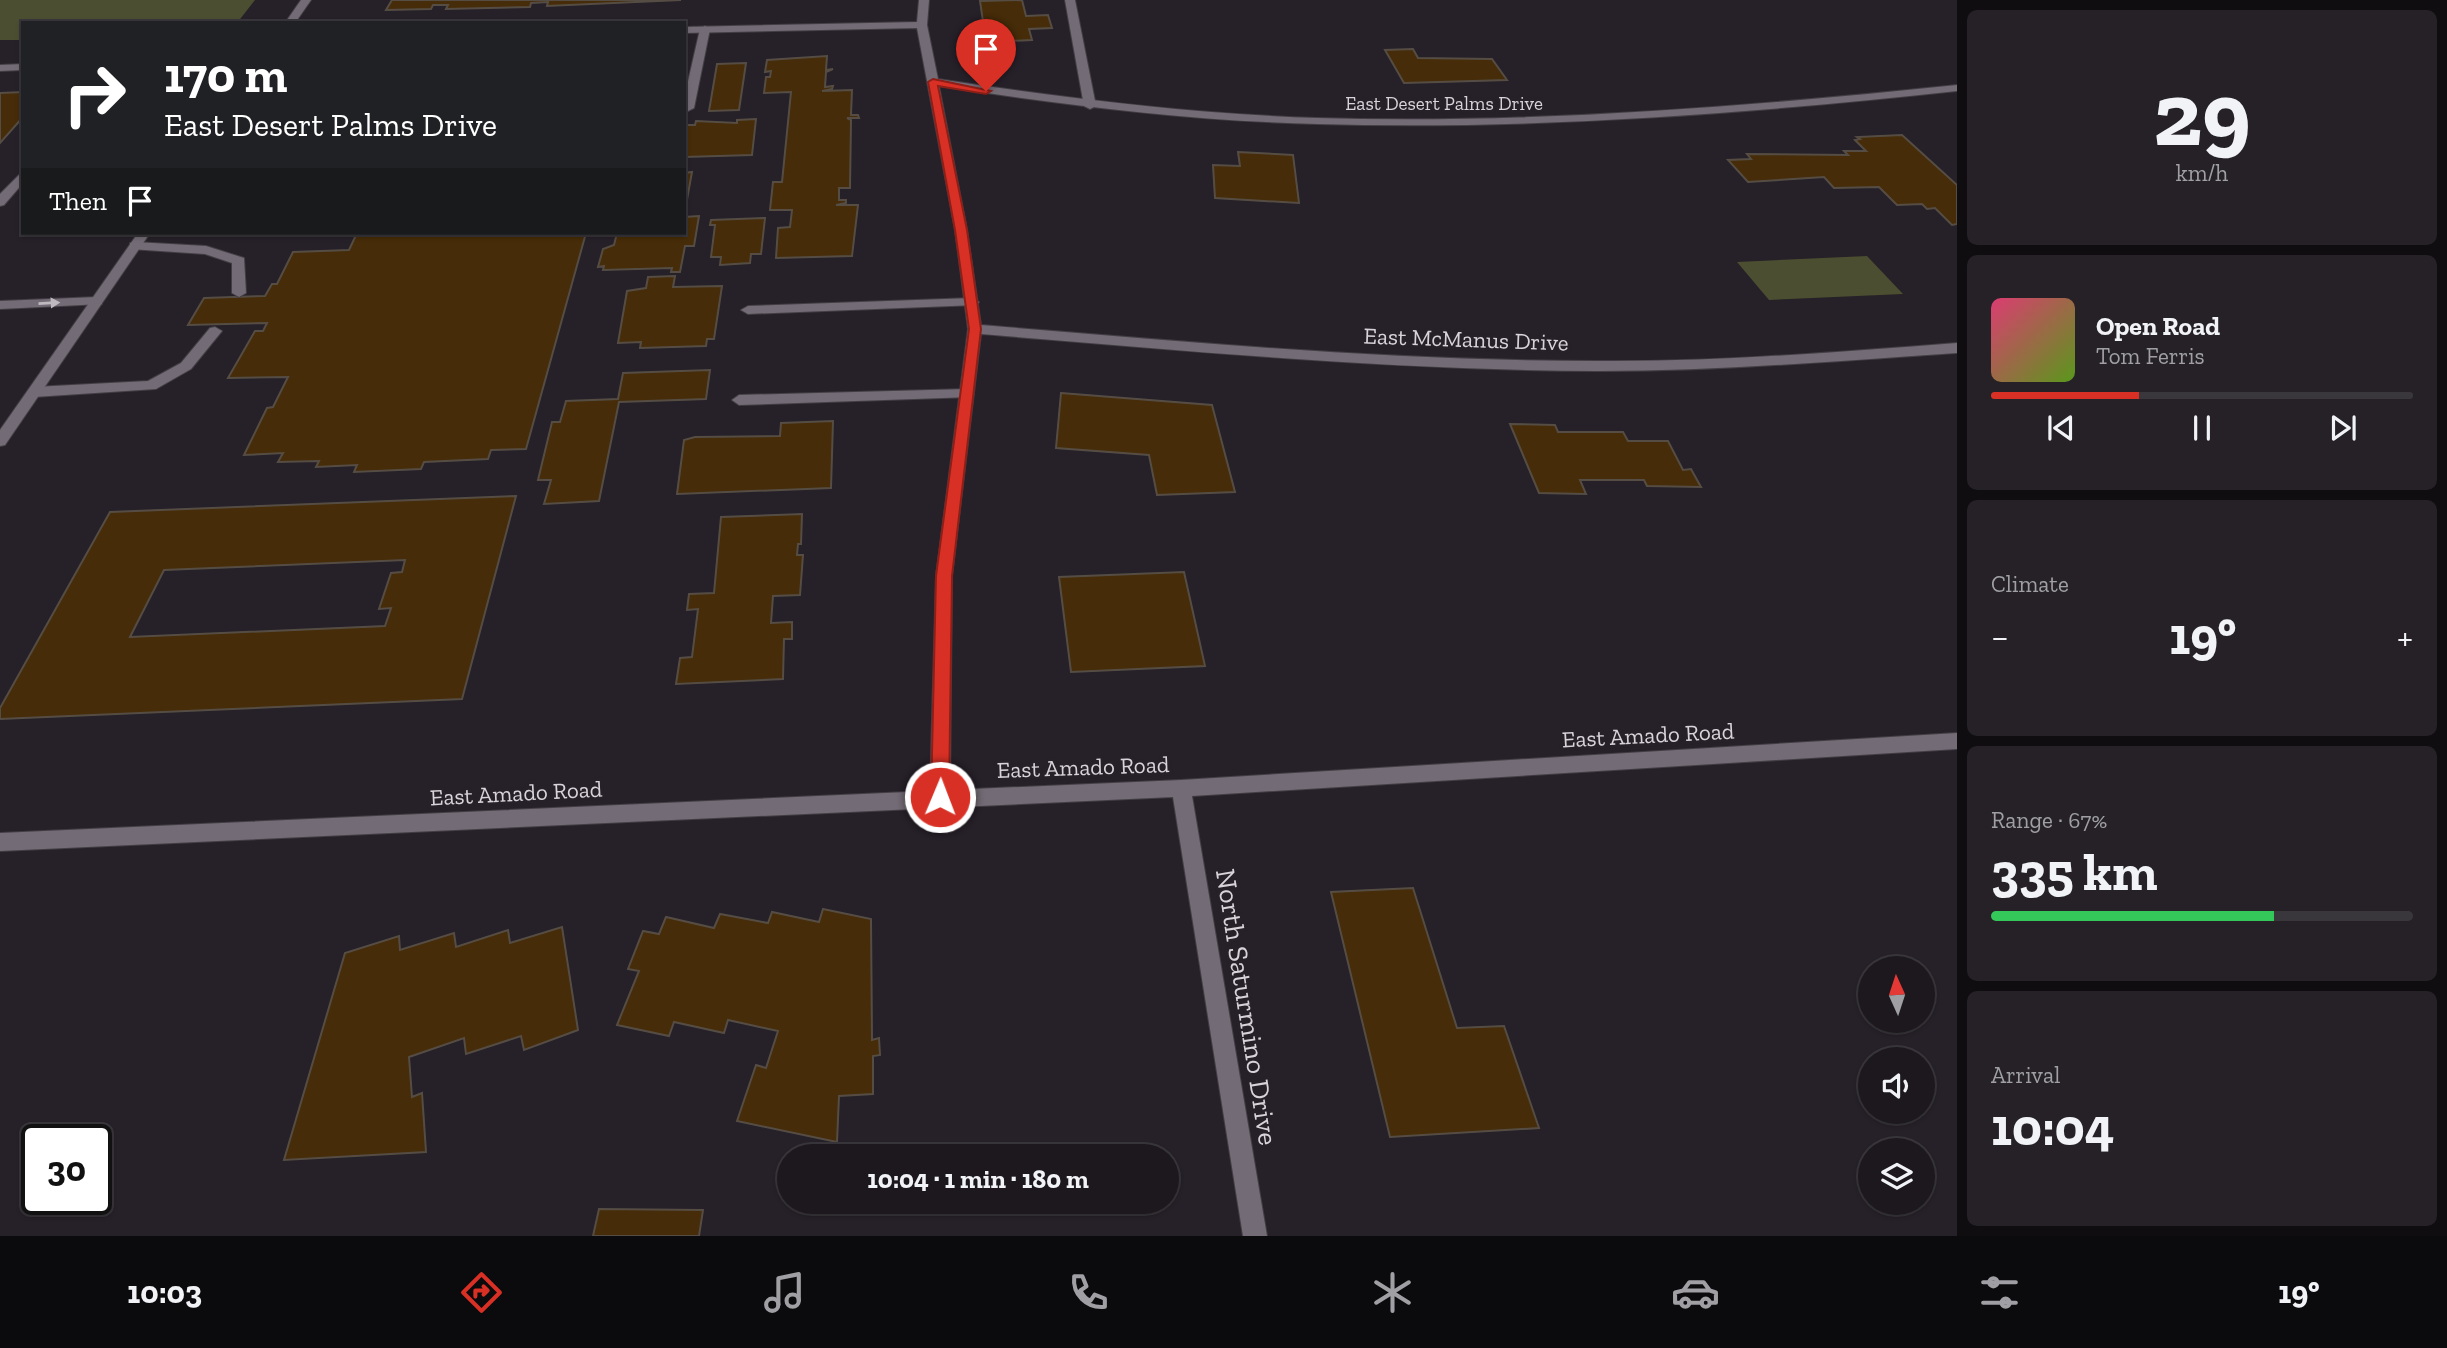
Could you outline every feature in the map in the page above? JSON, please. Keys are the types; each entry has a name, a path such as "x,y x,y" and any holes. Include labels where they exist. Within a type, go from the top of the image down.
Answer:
{"street":[{"path":"291,21 306,0"},
{"path":"924,0 922,25 961,230 975,329 944,576 940,797"},
{"path":"1070,0 1090,106"},
{"path":"686,30 922,25"},
{"path":"688,108 705,29"},
{"path":"0,68 21,67"},
{"name":"East Desert Palms Drive","path":"933,82 1040,101 1201,117 1424,124 1628,118 1815,104 1957,88"},
{"path":"0,202 21,177"},
{"path":"0,441 143,235"},
{"path":"135,246 206,250 239,261 239,293"},
{"path":"0,305 97,301"},
{"path":"748,310 972,302"},
{"name":"East McManus Drive","path":"975,329 1290,356 1521,365 1689,365 1957,348"},
{"path":"34,392 151,386 186,366 215,331"},
{"path":"739,400 967,394"},
{"name":"East Amado Road","path":"0,842 1181,788 1957,741"},
{"name":"North Saturmino Drive","path":"1181,788 1255,1236"}],"green space":[{"path":"0,0 255,0 239,21 21,21 21,40 0,40"},
{"path":"1867,256 1903,294 1769,300 1737,262"}],"building":[{"path":"392,0 681,0 547,6 548,2 531,3 530,7 446,9 448,5 433,5 431,9 386,10"},
{"path":"1022,0 1026,16 1048,15 1052,28 1029,29 1032,40 986,42 980,1"},
{"path":"1413,49 1418,58 1492,59 1507,80 1404,83 1385,50"},
{"path":"827,56 826,70 833,69 826,72 825,87 833,86 832,89 822,91 852,90 851,115 858,115 859,118 847,118 851,120 850,188 839,188 839,200 846,200 846,203 836,205 858,205 852,256 776,258 778,228 790,227 792,210 770,210 773,182 782,182 791,92 764,93 766,77 770,77 771,71 765,72 767,60"},
{"path":"746,63 739,110 709,111 717,64"},
{"path":"21,92 21,119 0,143 0,93"},
{"path":"756,119 752,155 686,157 686,125 695,125 696,121 737,123 737,120"},
{"path":"1902,135 1957,185 1957,224 1952,225 1935,208 1927,209 1922,204 1897,205 1879,187 1834,188 1824,177 1748,182 1728,160 1751,159 1747,154 1848,155 1844,151 1866,151 1855,140 1860,139 1857,137"},
{"path":"1238,152 1293,155 1299,203 1215,198 1213,165 1240,166"},
{"path":"692,172 686,205 686,173"},
{"path":"699,216 694,246 685,246 680,272 671,272 672,268 603,270 604,266 598,267 603,249 614,245 616,235 686,235 686,217"},
{"path":"765,218 761,254 751,254 750,263 720,265 721,257 711,257 715,225 710,225 711,220"},
{"path":"356,235 585,235 526,449 491,450 488,459 424,462 421,469 354,472 357,465 316,467 319,461 278,462 283,453 244,455 267,408 273,407 288,377 228,378 255,331 263,331 267,323 188,325 204,298 265,296 272,284 277,284 293,252 349,250"},
{"path":"675,276 673,287 722,286 714,339 707,339 706,346 640,348 641,342 618,343 627,291 646,288 648,277"},
{"path":"710,370 706,399 619,402 599,501 544,504 551,480 538,480 552,422 560,422 566,401 618,399 623,373"},
{"path":"1061,393 1212,405 1235,492 1157,495 1149,455 1056,448"},
{"path":"833,421 831,488 677,494 684,440 695,437 780,436 781,423"},
{"path":"1510,424 1555,425 1558,432 1623,432 1628,441 1668,441 1683,470 1691,469 1701,487 1647,486 1644,480 1580,480 1586,494 1539,493"},
{"path":"516,496 462,699 0,719 0,708 110,512","holes":["405,560 402,572 391,573 379,609 391,608 385,626 130,637 164,570"]},
{"path":"802,514 801,544 798,544 797,555 803,555 800,595 773,596 771,623 792,622 792,639 784,639 783,679 676,684 680,658 692,657 698,609 687,610 689,594 714,593 721,517"},
{"path":"1184,572 1205,666 1071,672 1059,577"},
{"path":"1413,888 1457,1028 1504,1026 1539,1128 1390,1137 1331,892"},
{"path":"823,909 871,919 872,1040 879,1038 880,1055 873,1056 873,1094 839,1096 837,1142 737,1121 756,1065 766,1068 778,1031 728,1020 724,1033 674,1022 669,1036 617,1025 639,971 628,969 643,931 659,934 666,917 714,928 720,914 768,923 772,912 819,922"},
{"path":"562,927 578,1030 524,1050 521,1036 466,1054 464,1038 409,1057 412,1097 422,1093 426,1152 284,1160 345,953 399,936 400,950 454,933 456,947 508,930 510,943"},
{"path":"599,1209 703,1210 699,1236 593,1236"}],"route":[{"path":"940,797 944,576 975,329 961,230 933,82 986,91"}]}
